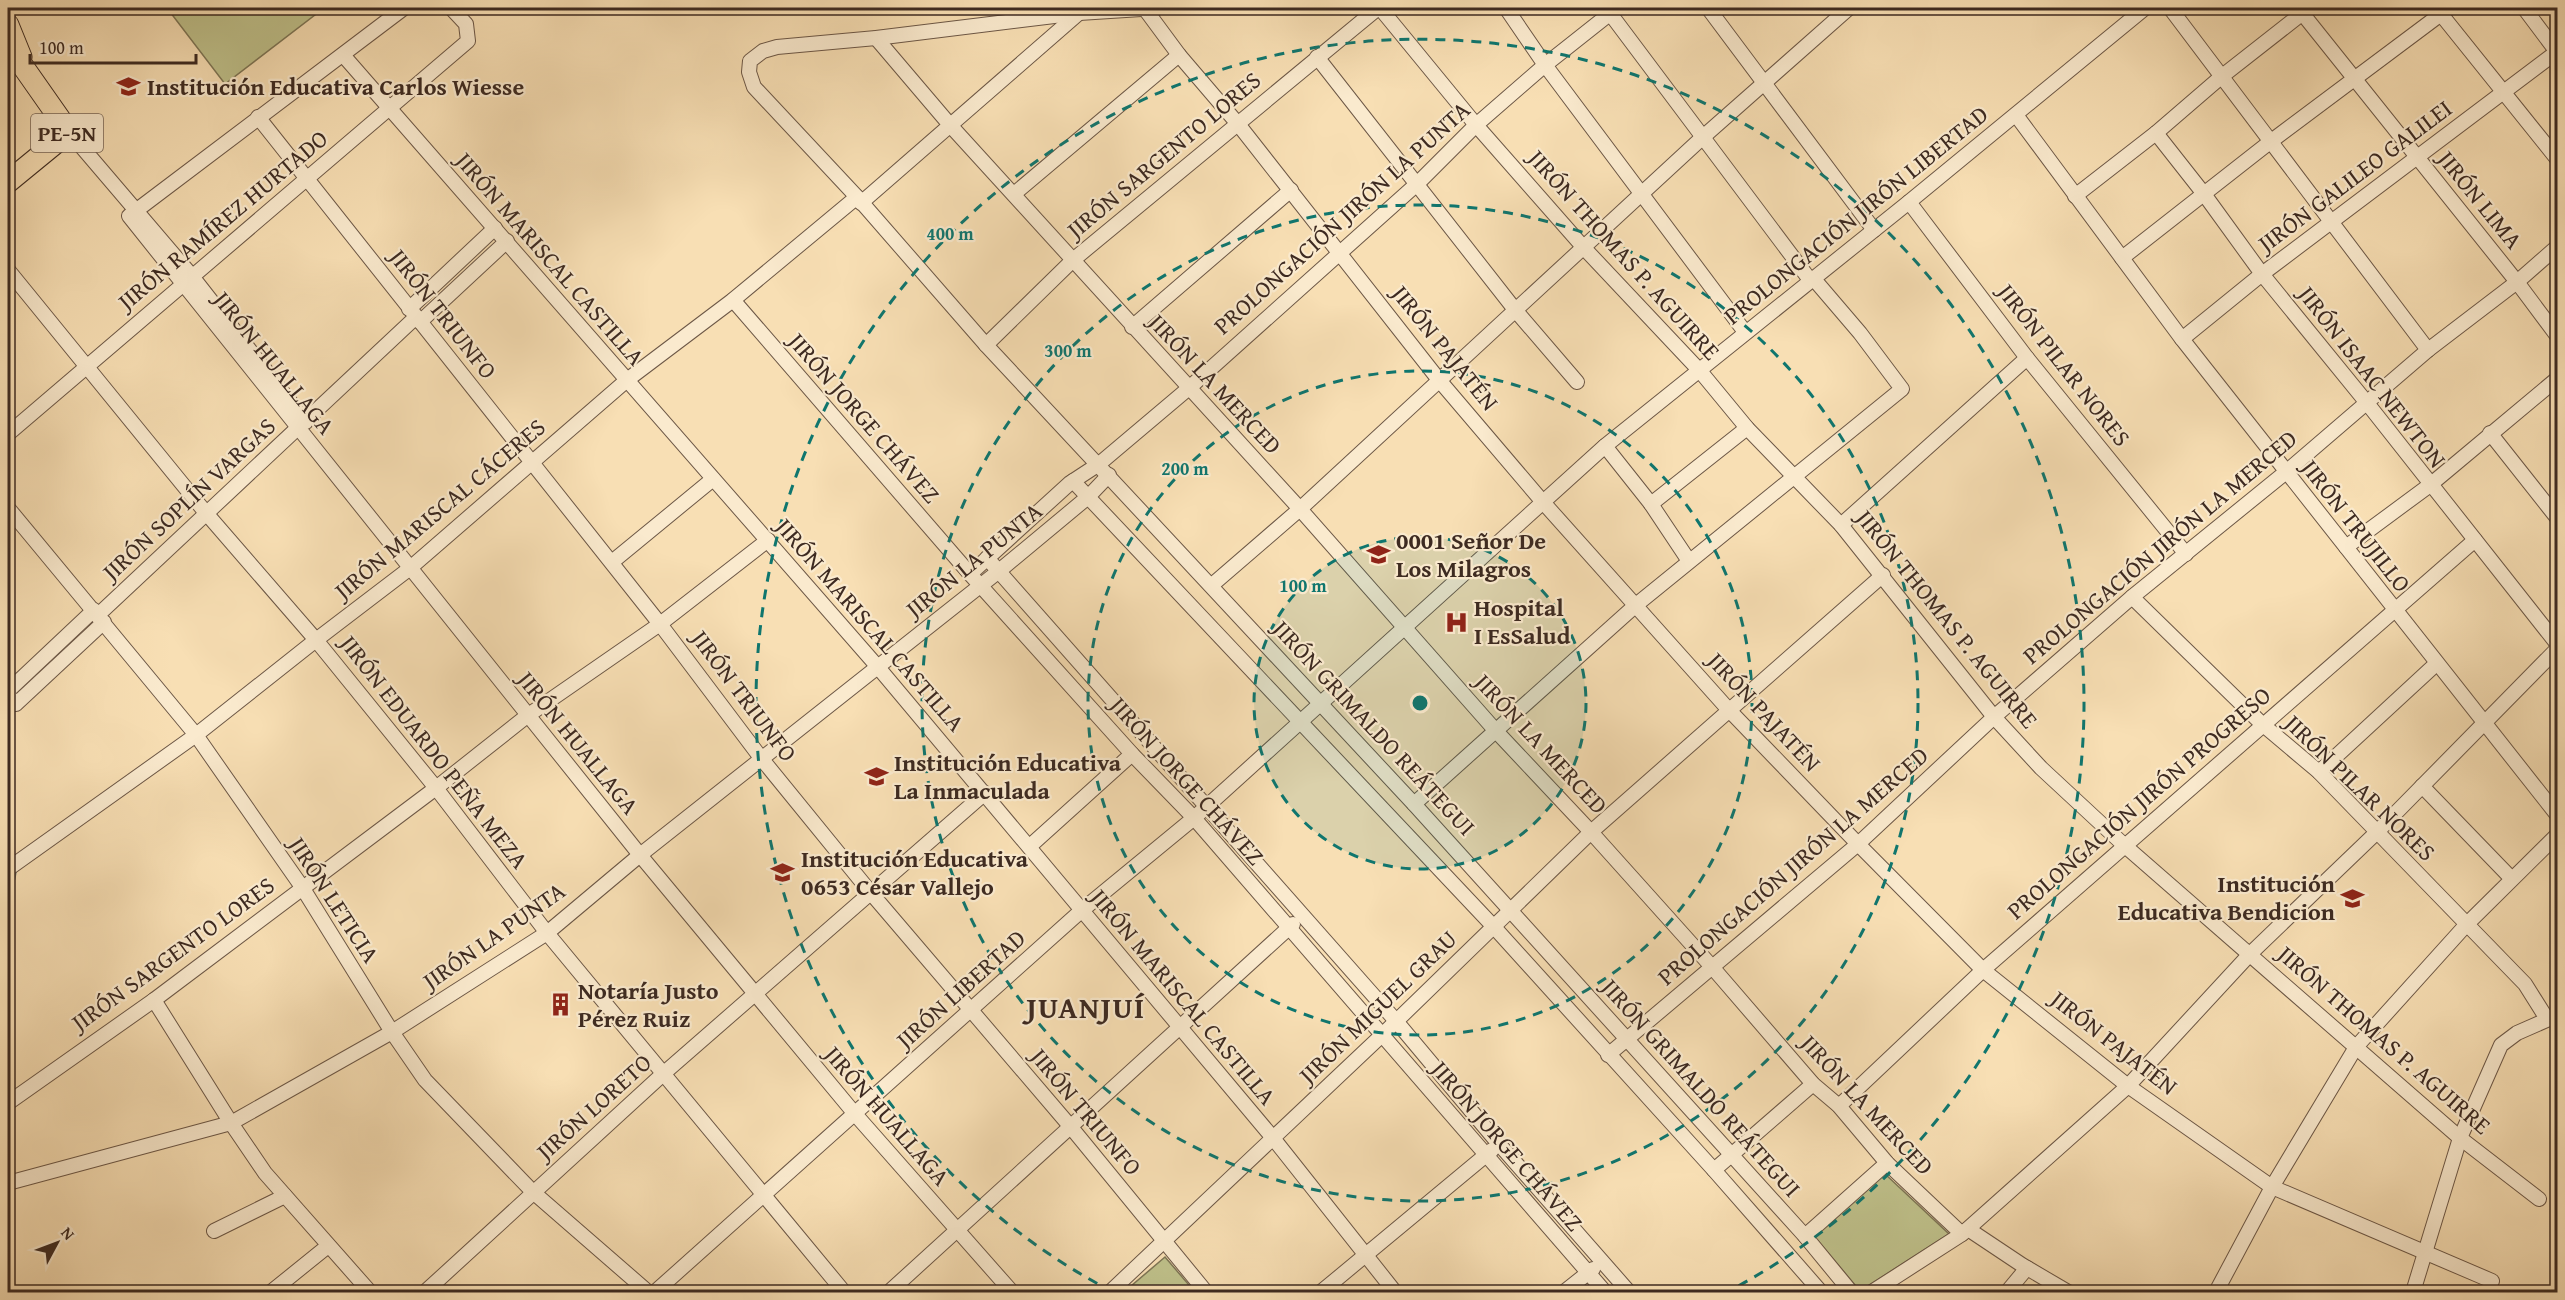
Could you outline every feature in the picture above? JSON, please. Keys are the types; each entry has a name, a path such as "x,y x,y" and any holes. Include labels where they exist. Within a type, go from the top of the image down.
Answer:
{"highway":[{"name":"PE-5N","path":"8,25 26,71"},
{"name":"PE-5N","path":"8,45 69,132 8,182"}],"street":[{"path":"136,211 404,8"},
{"name":"JIRÓN RAMÍREZ HURTADO","path":"8,434 186,279 307,179 468,40 466,24 452,8"},
{"path":"876,38 1079,13 1151,8"},
{"name":"JIRÓN PAJATÉN","path":"1151,8 1179,55 1340,251 1439,380 1542,501 1728,709 1983,969 2128,1086 2272,1187 2426,1255 2492,1281"},
{"name":"JIRÓN SARGENTO LORES","path":"986,345 1073,260 1379,8"},
{"name":"JIRÓN THOMAS P. AGUIRRE","path":"1379,8 1476,125 1584,249 1700,371 1747,428 1841,525 1994,717 2041,768 2124,845 2356,1047 2460,1137 2539,1199"},
{"path":"1506,8 1545,65 1745,332"},
{"path":"1708,8 1874,230"},
{"path":"1212,585 1300,509 1703,137 1849,8"},
{"name":"PROLONGACIÓN JIRÓN LIBERTAD","path":"1300,722 1605,446 1909,202 2145,8"},
{"path":"2170,8 2428,350"},
{"path":"2524,8 2556,55"},
{"path":"1414,804 1636,605 1902,389 1860,333 1811,279 1703,137 1611,9"},
{"name":"PROLONGACIÓN JIRÓN LA PUNTA","path":"1104,470 1189,388 1418,183 1476,125 1611,9"},
{"path":"2075,196 2156,133 2303,9"},
{"name":"JIRÓN LIMA","path":"2303,9 2355,79 2558,337"},
{"path":"2122,258 2442,10 2558,160"},
{"name":"JIRÓN MARISCAL CÁCERES","path":"8,869 196,735 409,569 627,380 859,200 1079,13"},
{"name":"JIRÓN GRIMALDO REÁTEGUI","path":"876,38 777,47 763,51 750,61 749,72 754,87 859,200 986,345 1414,804 1731,1157 1805,1236 1851,1293"},
{"name":"JIRÓN LA MERCED","path":"876,38 950,125 1300,509 1495,730 1591,832 1813,1084 1839,1106 1887,1163 1965,1232 2068,1293"},
{"name":"JIRÓN MARISCAL CASTILLA","path":"343,55 768,540 985,793 1081,911 1273,1138 1395,1293"},
{"path":"1014,194 1179,55"},
{"name":"JIRÓN GALILEO GALILEI","path":"2182,339 2262,274 2556,55"},
{"path":"1317,57 1516,310 1577,382"},
{"name":"JIRÓN TRUJILLO","path":"2016,115 2182,339 2482,723 2558,816"},
{"name":"JIRÓN TRIUNFO","path":"258,117 612,562 761,758 871,893 1070,1126 1206,1293"},
{"name":"JIRÓN HUALLAGA","path":"69,132 136,211 129,216 186,279 302,425 409,569 527,716 855,1114 1012,1293"},
{"name":"JIRÓN ISAAC NEWTON","path":"2156,133 2262,274 2367,403 2558,647"},
{"path":"1132,327 1291,190"},
{"name":"JIRÓN PILAR NORES","path":"1909,202 2027,358 2186,554"},
{"name":"JIRÓN SOPLÍN VARGAS","path":"8,693 99,616 302,425 415,316 495,228"},
{"name":"JIRÓN SOPLÍN VARGAS","path":"415,316 507,241"},
{"name":"PROLONGACIÓN JIRÓN LA MERCED","path":"1608,1055 1858,844 1994,717 2132,597 2286,472 2428,350 2517,282 2558,246"},
{"name":"JIRÓN EDUARDO PEÑA MEZA","path":"8,270 206,513 316,640 436,788 547,933 844,1293"},
{"name":"JIRÓN JORGE CHÁVEZ","path":"733,300 975,579 1131,754 1194,818 1605,1293"},
{"path":"1841,525 2027,358"},
{"path":"2346,547 2430,485 2558,378"},
{"path":"1651,504 1747,428"},
{"path":"2490,433 2558,519"},
{"path":"1605,446 1651,504 1689,561"},
{"name":"JIRÓN LA PUNTA","path":"975,579 999,571 1088,497 1104,470"},
{"name":"JIRÓN LA PUNTA","path":"8,1183 231,1123 392,1032 547,933 640,855 877,666 975,579 987,558 1073,481 1104,470"},
{"path":"612,562 713,479"},
{"name":"JIRÓN GRIMALDO REÁTEGUI","path":"1073,481 1494,927 1714,1170 1821,1293"},
{"name":"JIRÓN LETICIA","path":"8,508 196,735 302,887 392,1032 425,1080 534,1192 648,1293"},
{"name":"JIRÓN SARGENTO LORES","path":"8,1103 154,1000 436,788 527,716 660,624 768,540"},
{"name":"PROLONGACIÓN JIRÓN PROGRESO","path":"1839,1106 1983,969 2475,540"},
{"name":"JIRÓN JORGE CHÁVEZ","path":"987,558 1396,1021 1629,1293"},
{"name":"JIRÓN MIGUEL GRAU","path":"1110,1293 1381,1036 1591,832 1728,709 1883,575"},
{"name":"JIRÓN PILAR NORES","path":"2132,597 2262,724 2319,772 2525,984 2552,1017"},
{"path":"1872,1293 1965,1232 2128,1086 2250,954 2377,832 2558,647"},
{"path":"2319,772 2436,664"},
{"name":"JIRÓN LIBERTAD","path":"655,1293 1081,911 1194,818 1300,722"},
{"path":"1030,846 1131,754"},
{"path":"2422,786 2511,878"},
{"name":"JIRÓN LORETO","path":"425,1293 663,1074 985,793"},
{"path":"2216,1293 2272,1187 2356,1047 2466,925 2558,834"},
{"path":"889,1293 1178,1026 1301,916"},
{"path":"154,1000 231,1123 285,1196 370,1293"},
{"path":"2413,1293 2460,1137 2501,1045 2517,1033 2552,1017"},
{"path":"1714,1170 1813,1084"},
{"path":"1321,1293 1499,1144"},
{"path":"1805,1236 1887,1163"},
{"path":"214,1231 285,1196"},
{"path":"271,1293 328,1246"},
{"path":"1564,1293 1602,1262"},
{"path":"2007,1293 2026,1268"}],"green space":[{"path":"167,8 324,8 225,84"},
{"path":"1884,1173 1949,1234 1860,1291 1814,1236"},
{"path":"1165,1257 1195,1292 1124,1292"}],"waterway":[{"path":"8,891 16,868"}],"place":[{"name":"Institución Educativa Carlos Wiesse","path":"129,87"},
{"name":"0001 Señor De Los Milagros","path":"1378,555"},
{"name":"Hospital I EsSalud","path":"1456,622"},
{"name":"Institución Educativa La Inmaculada","path":"876,777"},
{"name":"Institución Educativa 0653 César Vallejo","path":"783,873"},
{"name":"Institución Educativa Bendicion","path":"2353,898"},
{"name":"Notaría Justo Pérez Ruiz","path":"560,1005"}],"district":[{"name":"JUANJUÍ","path":"1086,1008"}]}
